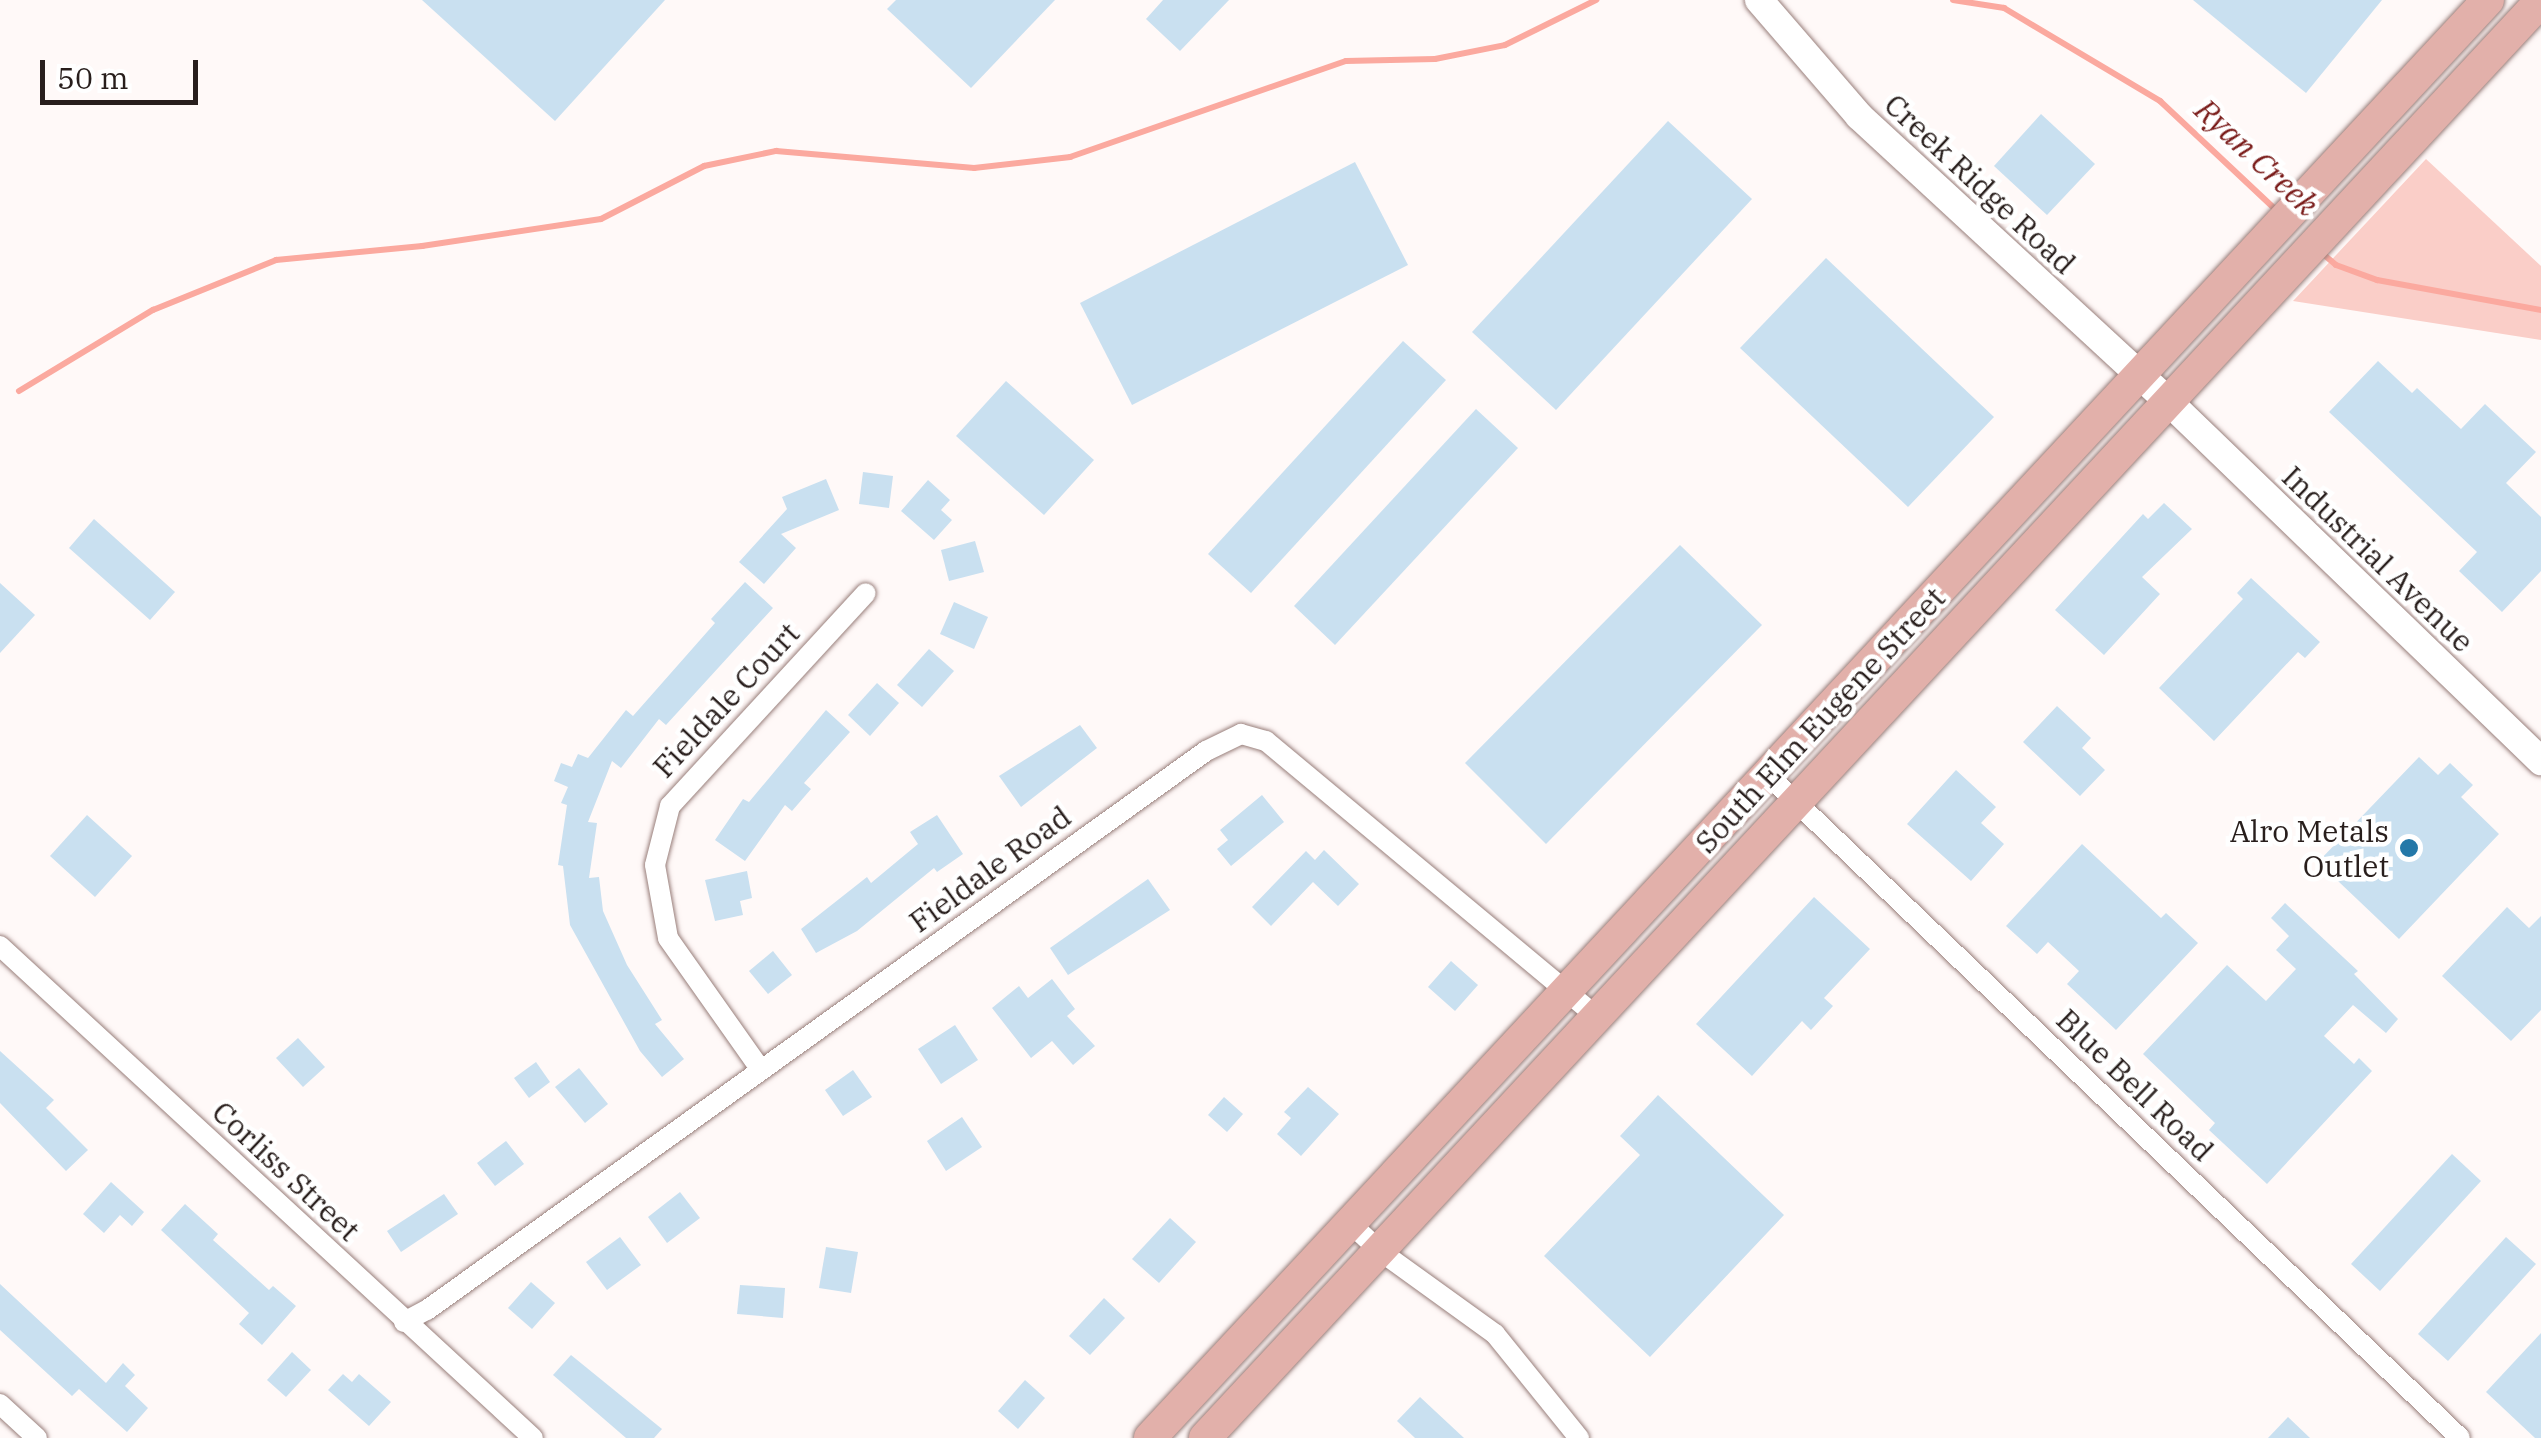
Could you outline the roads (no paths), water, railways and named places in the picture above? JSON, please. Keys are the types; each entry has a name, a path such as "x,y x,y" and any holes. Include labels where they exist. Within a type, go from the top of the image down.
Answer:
{"main road":[{"name":"Creek Ridge Road","path":"1759,0 1859,116 2170,403"},
{"name":"South Elm Eugene Street","path":"1150,1438 2488,0"},
{"name":"South Elm Eugene Street","path":"1205,1438 2541,1"},
{"name":"Industrial Avenue","path":"2170,403 2541,761"}],"street":[{"name":"Fieldale Court","path":"761,1070 668,938 655,865 670,806 866,593"},
{"name":"Fieldale Road","path":"404,1322 1206,751 1241,734 1266,741 1598,1018"},
{"name":"Blue Bell Road","path":"1768,775 2460,1438"},
{"name":"Corliss Street","path":"0,946 533,1438"},
{"path":"1350,1223 1380,1251 1495,1334 1579,1438"},
{"path":"0,1404 37,1438"}],"waterway":[{"path":"19,391 153,310 276,260 422,246 601,219 704,166 776,151 974,168 1070,157 1346,61 1435,59 1505,45 1596,0"},
{"name":"Ryan Creek","path":"1953,0 2004,8 2160,101 2277,211"},
{"name":"Ryan Creek","path":"2323,254 2336,265 2377,280 2541,310"}],"place":[{"name":"Alro Metals Outlet","path":"2409,848"}]}
